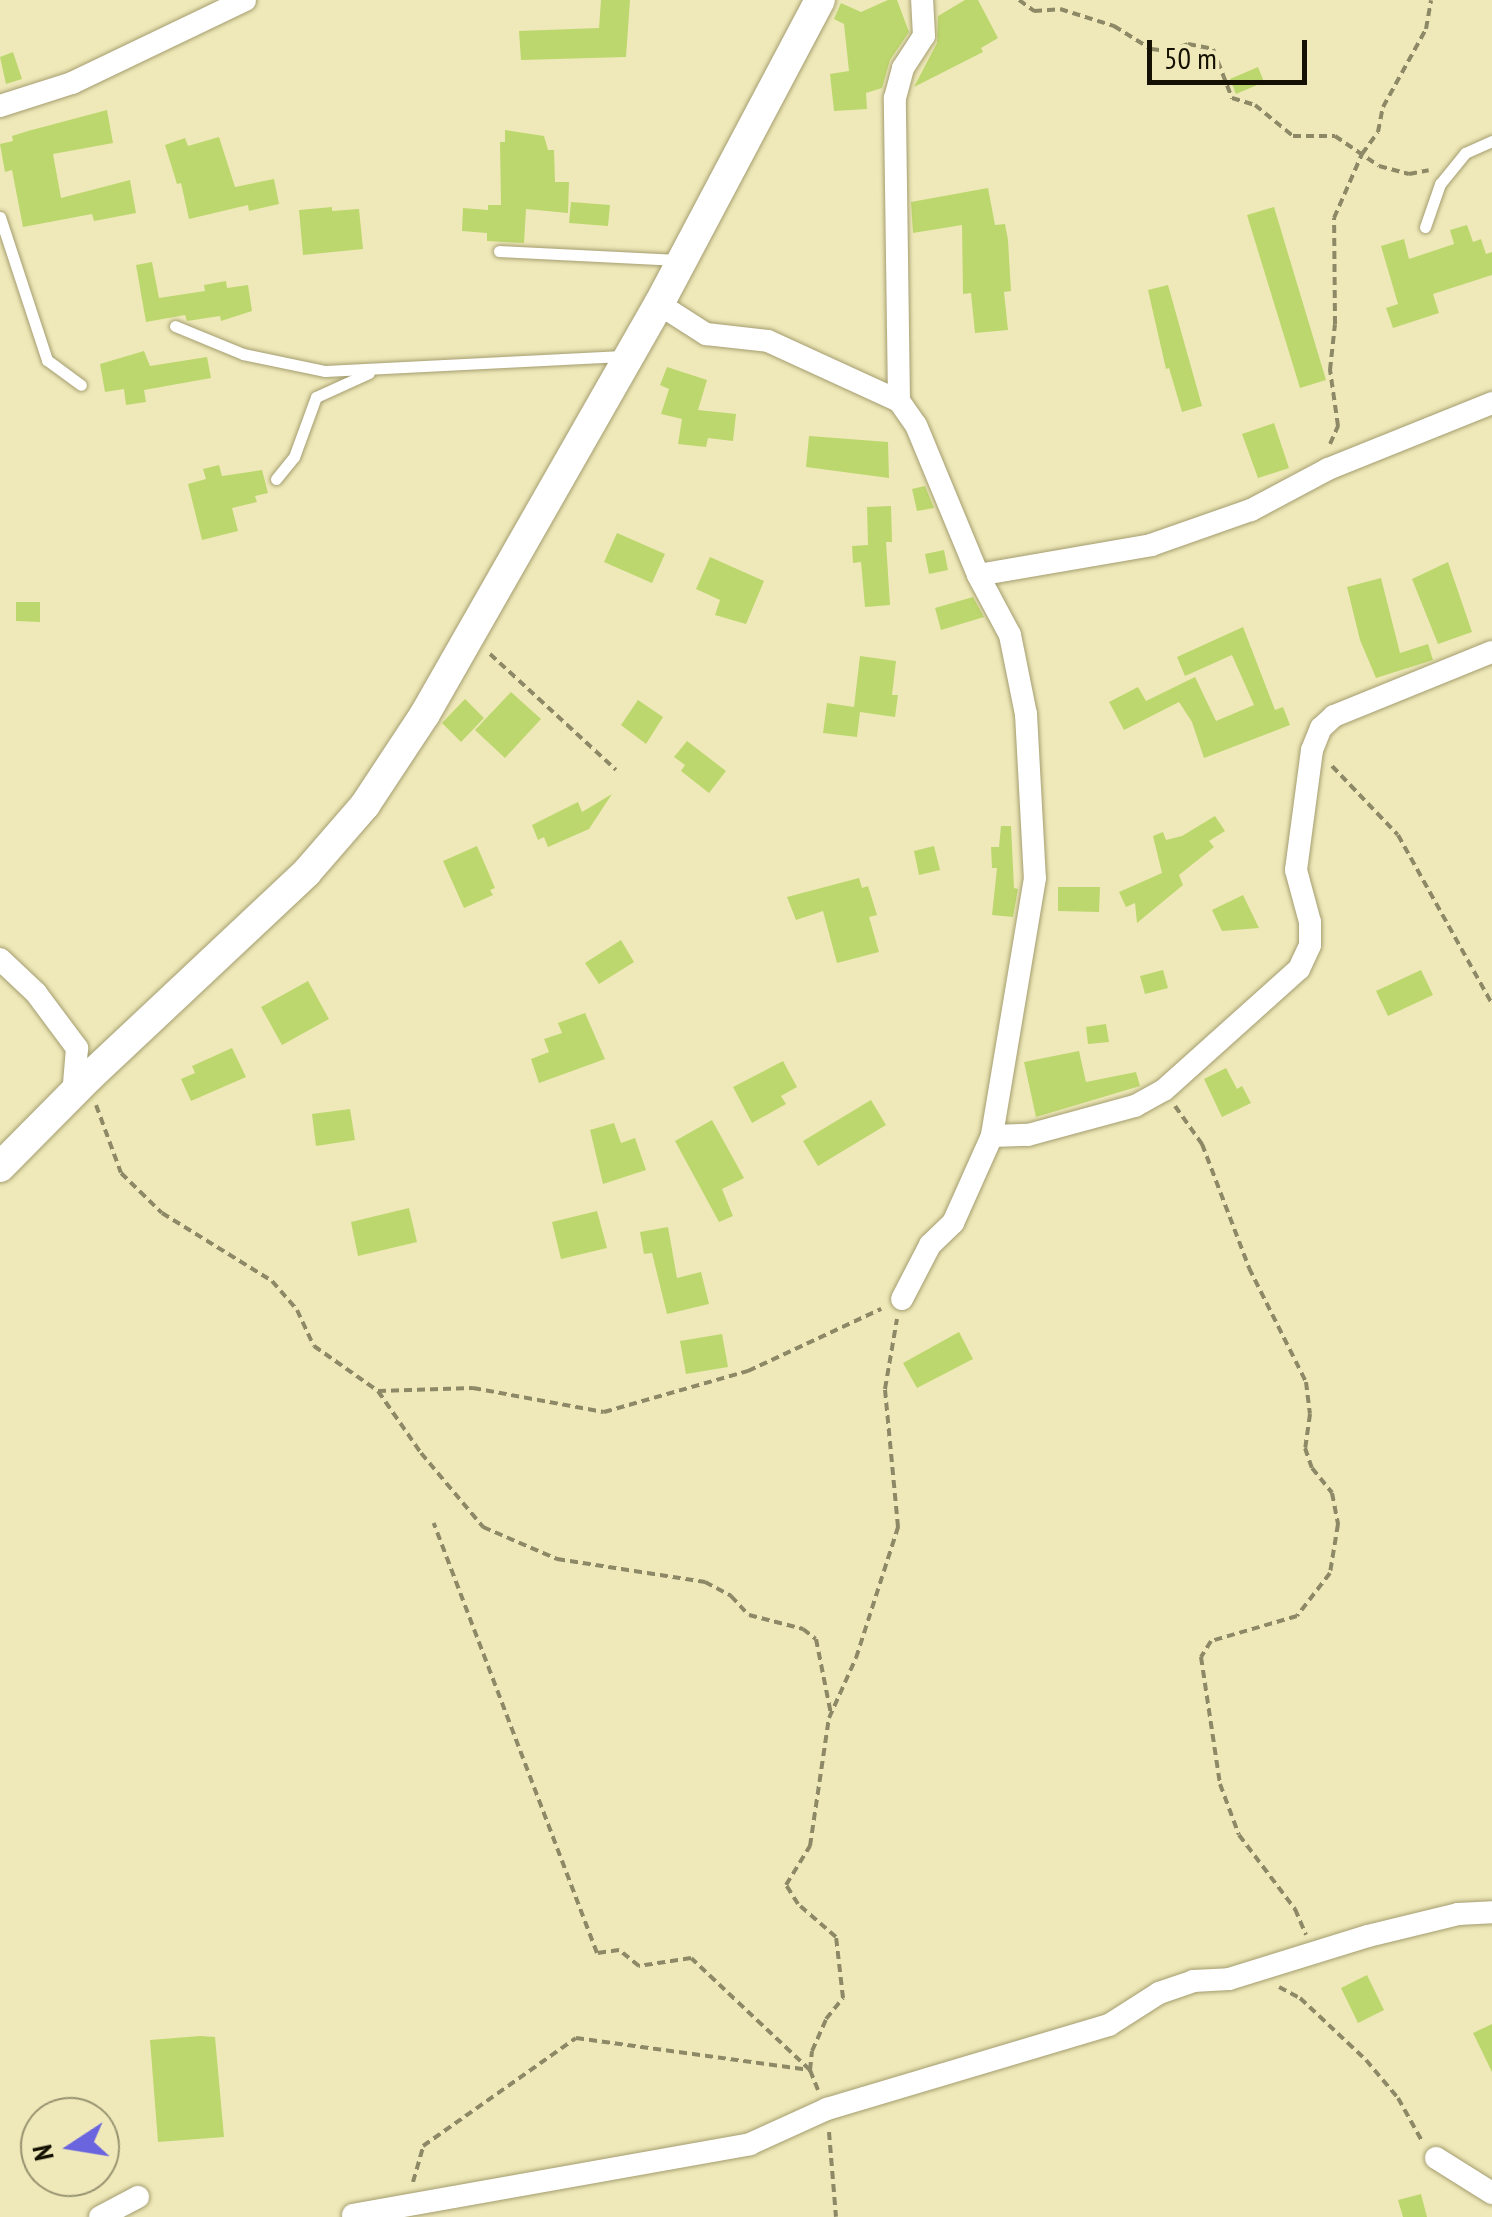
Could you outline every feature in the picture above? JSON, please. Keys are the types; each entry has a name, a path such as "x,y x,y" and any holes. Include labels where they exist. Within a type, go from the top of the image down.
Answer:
{"street":[{"path":"0,106 72,82 244,0"},
{"path":"0,1167 318,859 365,805 425,714 659,304 820,0"},
{"path":"899,401 895,98 903,68 924,36 922,0"},
{"path":"659,304 706,334 768,341 899,401 916,425 978,574 1010,635 1026,714 1035,878 992,1136 952,1223 930,1244 902,1299"},
{"path":"978,574 1151,545 1251,510 1328,469 1492,403"},
{"path":"992,1136 1028,1135 1135,1106 1164,1090 1299,968 1310,945 1310,922 1296,870 1312,750 1321,728 1334,716 1492,652"},
{"path":"0,959 36,993 77,1048 81,1086"},
{"path":"353,2215 750,2144 827,2109 1109,2024 1158,1992 1193,1981 1252,1972 1458,1914 1492,1912"},
{"path":"1436,2158 1492,2193"},
{"path":"100,2217 138,2197"}],"lane":[{"path":"1425,227 1440,184 1465,154 1492,142"},
{"path":"0,216 47,360 81,385"},
{"path":"499,251 682,260"},
{"path":"175,326 287,366 377,370 628,356"},
{"path":"276,478 294,457 316,397 377,370"}],"path":[{"path":"1019,0 1034,12 1060,9 1114,26 1151,48 1168,51 1188,44 1213,49 1232,98 1256,105 1293,136 1335,136 1379,166 1409,174 1433,169 1465,154"},
{"path":"1328,469 1331,440 1338,426 1330,370 1335,324 1334,218 1362,154 1378,132 1383,107 1426,29 1431,0"},
{"path":"468,634 616,770"},
{"path":"1312,750 1354,784 1398,835 1492,1004"},
{"path":"81,1086 120,1173 162,1213 272,1282 297,1310 314,1346 378,1390 421,1453 483,1527 558,1559 705,1582 731,1596 749,1615 803,1629 816,1639 831,1714"},
{"path":"1164,1090 1202,1144 1250,1268 1306,1382 1310,1414 1306,1448 1312,1468 1332,1493 1338,1524 1330,1573 1297,1616 1211,1641 1200,1657 1220,1784 1239,1835 1295,1909 1314,1953"},
{"path":"378,1390 473,1388 604,1412 748,1372 902,1299"},
{"path":"810,2070 812,2051 826,2019 844,1998 836,1937 798,1904 786,1885 810,1846 831,1714 856,1658 898,1526 885,1389 902,1299"},
{"path":"434,1523 597,1953 619,1950 639,1966 691,1958 810,2070 827,2109 836,2217"},
{"path":"1252,1972 1300,1998 1366,2060 1436,2158"},
{"path":"407,2206 423,2146 576,2038 810,2070"}],"building":[{"path":"601,0 630,0 626,57 521,60 519,31 599,28"},
{"path":"897,0 909,32 890,60 882,88 866,93 867,109 834,111 830,74 849,71 844,24 834,19 841,3 861,12"},
{"path":"965,0 978,0 998,38 981,48 983,52 914,87 937,43 938,16"},
{"path":"13,52 22,79 6,84 0,57"},
{"path":"1258,67 1264,82 1236,94 1230,79"},
{"path":"107,110 113,143 53,154 61,198 130,180 136,213 94,221 92,214 23,227 12,170 5,172 0,144 13,141 12,136"},
{"path":"505,130 544,136 548,150 554,150 555,182 569,182 568,213 526,209 524,243 487,241 487,233 462,231 463,208 488,210 488,205 501,205 500,142 505,142"},
{"path":"219,137 235,187 274,179 279,204 249,211 248,205 189,219 181,183 177,184 165,145 185,138 188,146"},
{"path":"988,188 995,225 1005,224 1008,240 1011,291 1004,292 1008,330 975,333 971,293 963,294 962,225 913,233 911,202"},
{"path":"571,202 610,205 608,226 569,223"},
{"path":"332,207 332,211 359,209 363,249 303,255 299,210"},
{"path":"1274,207 1326,380 1300,388 1247,215"},
{"path":"1467,225 1473,242 1481,239 1486,254 1492,252 1492,275 1433,294 1439,313 1393,328 1386,308 1398,304 1381,246 1404,239 1409,259 1454,244 1450,230"},
{"path":"152,262 159,298 205,291 204,285 226,281 227,288 248,285 252,311 221,321 220,316 187,321 185,315 146,322 136,265"},
{"path":"1168,285 1202,406 1182,412 1169,368 1166,369 1148,290"},
{"path":"144,351 150,366 207,357 211,378 144,390 146,402 126,405 124,389 105,392 100,364"},
{"path":"667,367 707,380 698,410 736,414 733,441 708,438 706,447 678,444 682,419 661,414 669,389 660,385"},
{"path":"1274,423 1289,468 1258,478 1242,434"},
{"path":"809,436 888,442 889,478 806,467"},
{"path":"219,465 222,476 262,470 268,493 255,496 257,502 232,508 238,531 202,540 188,484 206,479 203,469"},
{"path":"925,486 934,508 917,511 912,489"},
{"path":"891,506 892,542 886,542 890,605 865,607 861,562 853,563 852,546 868,545 867,507"},
{"path":"617,533 665,554 652,583 604,562"},
{"path":"944,550 948,570 929,574 925,554"},
{"path":"710,557 764,581 746,624 715,615 720,600 696,589"},
{"path":"1448,562 1472,632 1438,644 1412,579"},
{"path":"1381,578 1400,653 1428,644 1433,660 1376,678 1360,640 1347,587"},
{"path":"973,597 984,617 941,630 935,608"},
{"path":"16,602 40,602 40,622 16,621"},
{"path":"1243,627 1275,710 1283,707 1290,725 1204,758 1192,722 1179,702 1124,730 1109,702 1138,687 1146,701 1195,677 1216,721 1254,705 1232,655 1185,676 1177,657"},
{"path":"860,656 896,661 892,695 898,695 895,717 860,712 857,737 823,733 827,703 854,707"},
{"path":"511,692 541,719 505,758 475,730"},
{"path":"465,699 484,718 461,742 442,723"},
{"path":"638,700 663,717 646,744 621,725"},
{"path":"687,741 726,771 709,793 681,771 685,765 674,757"},
{"path":"612,794 589,829 548,847 544,837 538,840 532,825 578,802 582,812"},
{"path":"1215,816 1225,831 1209,841 1214,847 1179,875 1183,885 1137,923 1135,903 1126,907 1119,892 1162,873 1153,836 1163,832 1166,840 1182,836"},
{"path":"1001,826 1011,826 1014,888 1018,889 1013,917 992,915 997,868 992,868 991,847 999,847"},
{"path":"477,846 495,888 490,890 493,895 464,908 443,861"},
{"path":"934,846 940,870 919,875 914,851"},
{"path":"859,878 862,888 868,886 877,915 869,917 879,952 837,963 823,911 796,920 787,897"},
{"path":"1058,887 1100,887 1099,912 1058,911"},
{"path":"1243,895 1259,928 1222,931 1212,910"},
{"path":"621,940 634,962 599,984 585,963"},
{"path":"1163,970 1168,988 1145,994 1140,976"},
{"path":"1421,970 1433,995 1388,1016 1376,991"},
{"path":"308,981 329,1019 282,1045 261,1007"},
{"path":"585,1013 605,1059 539,1083 531,1059 549,1052 544,1039 562,1033 558,1023"},
{"path":"1106,1024 1109,1042 1088,1044 1086,1027"},
{"path":"232,1048 246,1077 191,1101 181,1079 195,1073 192,1066"},
{"path":"1079,1051 1086,1082 1136,1072 1140,1086 1036,1117 1024,1062"},
{"path":"783,1061 797,1087 781,1096 786,1104 752,1123 733,1087"},
{"path":"1226,1068 1237,1089 1242,1086 1251,1103 1222,1117 1204,1079"},
{"path":"871,1100 886,1125 818,1166 803,1141"},
{"path":"350,1109 355,1140 316,1146 312,1114"},
{"path":"712,1120 744,1178 722,1189 733,1216 719,1222 675,1141"},
{"path":"614,1123 621,1143 635,1138 646,1170 603,1184 590,1130"},
{"path":"409,1208 417,1242 358,1256 351,1222"},
{"path":"597,1211 607,1248 561,1259 552,1222"},
{"path":"668,1227 677,1278 701,1272 709,1304 667,1314 652,1253 644,1254 640,1232"},
{"path":"959,1332 973,1359 917,1388 903,1363"},
{"path":"722,1334 728,1367 686,1374 680,1341"},
{"path":"1367,1975 1384,2010 1358,2023 1341,1988"},
{"path":"1492,2024 1492,2072 1473,2033"},
{"path":"215,2037 224,2137 158,2142 150,2040"},
{"path":"1421,2194 1427,2217 1403,2217 1398,2200"}]}
